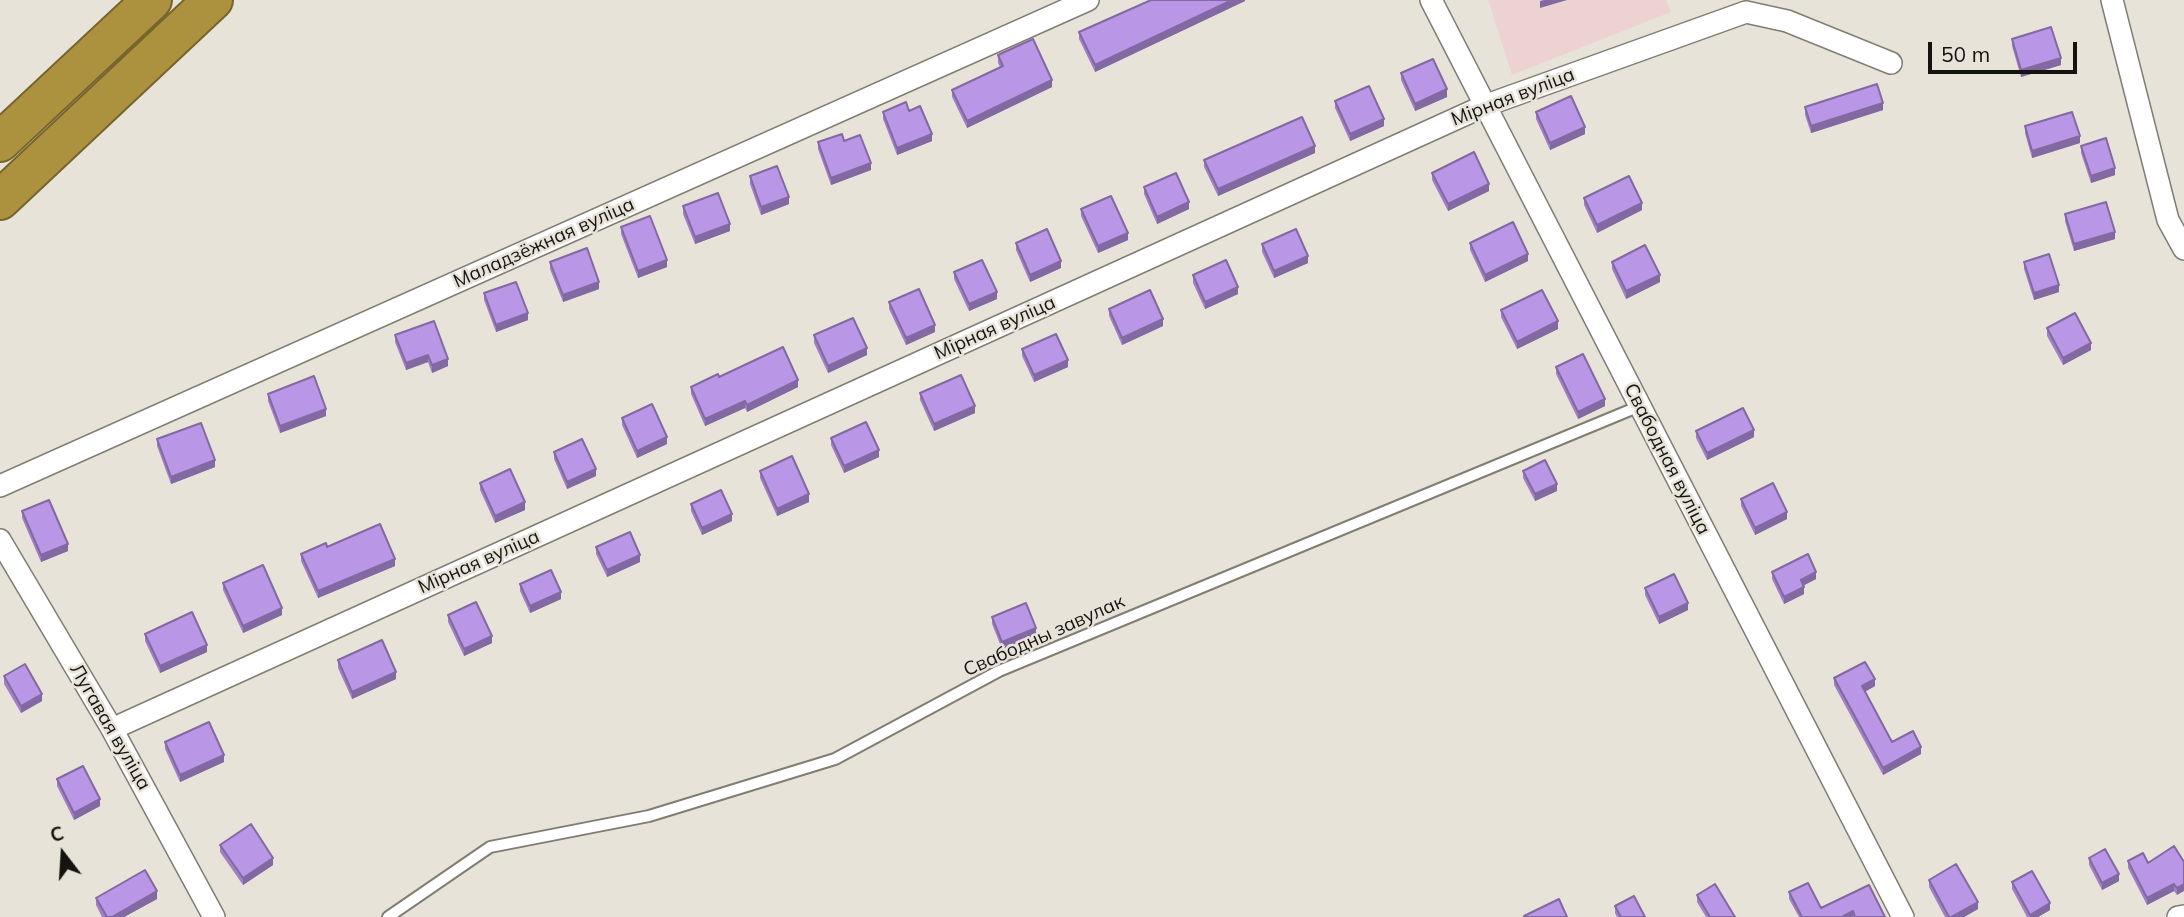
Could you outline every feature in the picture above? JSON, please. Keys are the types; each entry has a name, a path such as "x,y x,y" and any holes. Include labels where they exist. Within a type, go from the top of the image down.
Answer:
{"highway":[{"path":"0,142 152,0"},
{"path":"0,200 213,0"}],"street":[{"name":"Маладзёжная вуліца","path":"0,486 1088,0"},
{"name":"Свабодная вуліца","path":"1431,0 1903,917"},
{"path":"2112,0 2168,220 2184,248"},
{"name":"Мірная вуліца","path":"112,729 1484,106 1746,12 1787,21 1891,63"},
{"name":"Лугавая вуліца","path":"0,540 112,729 214,917"},
{"path":"2178,917 2184,916"}],"lane":[{"name":"Свабодны завулак","path":"388,917 490,847 649,816 835,759 999,671 1640,406"}],"shaded area":[{"path":"1488,0 1666,0 1671,12 1512,75"}],"building":[{"path":"1151,0 1232,0 1095,65 1079,32"},
{"path":"2051,27 2061,58 2021,70 2012,39"},
{"path":"1033,39 1052,80 967,121 952,90 1003,66 998,55"},
{"path":"1433,59 1447,89 1415,104 1401,73"},
{"path":"1877,84 1883,103 1811,126 1805,107"},
{"path":"1369,86 1384,119 1350,134 1335,101"},
{"path":"1571,96 1585,127 1550,143 1536,112"},
{"path":"906,102 909,111 920,106 932,134 897,148 883,112"},
{"path":"2072,112 2080,136 2032,151 2025,126"},
{"path":"1302,117 1315,146 1218,189 1204,160"},
{"path":"842,134 844,141 860,135 871,163 831,178 818,142"},
{"path":"2106,138 2115,168 2091,176 2081,146"},
{"path":"1474,152 1489,184 1448,204 1432,173"},
{"path":"777,166 789,197 761,207 750,176"},
{"path":"1176,173 1189,202 1157,217 1144,187"},
{"path":"1629,176 1642,203 1597,225 1584,198"},
{"path":"718,193 730,224 695,237 683,206"},
{"path":"1111,196 1128,233 1098,246 1081,209"},
{"path":"2106,202 2115,232 2074,244 2065,214"},
{"path":"650,216 667,260 638,271 621,227"},
{"path":"1513,222 1528,254 1485,275 1470,243"},
{"path":"1047,229 1061,261 1030,275 1016,243"},
{"path":"1296,229 1308,256 1274,271 1262,244"},
{"path":"1645,245 1660,275 1626,291 1612,262"},
{"path":"587,248 599,282 563,295 550,262"},
{"path":"2049,254 2059,285 2034,293 2024,262"},
{"path":"982,260 997,292 969,304 954,272"},
{"path":"1226,260 1238,287 1205,302 1193,275"},
{"path":"516,282 528,313 496,325 484,293"},
{"path":"919,289 935,325 906,338 889,302"},
{"path":"1150,290 1163,319 1122,338 1109,309"},
{"path":"1542,290 1558,321 1517,342 1501,310"},
{"path":"2075,313 2091,343 2063,358 2047,328"},
{"path":"853,318 867,348 828,366 814,335"},
{"path":"434,321 448,359 432,365 428,355 406,363 395,335"},
{"path":"1056,334 1068,360 1034,375 1022,349"},
{"path":"783,347 798,380 747,405 745,401 705,419 691,387"},
{"path":"1583,354 1605,399 1578,412 1556,367"},
{"path":"961,375 975,406 934,424 920,393"},
{"path":"314,376 326,409 280,426 268,394"},
{"path":"652,404 667,437 637,451 622,418"},
{"path":"1743,408 1754,430 1707,453 1696,431"},
{"path":"866,422 879,450 844,466 831,438"},
{"path":"201,423 215,460 171,477 157,439"},
{"path":"582,439 596,469 567,482 554,452"},
{"path":"792,456 809,494 777,509 760,471"},
{"path":"1545,460 1557,484 1535,494 1523,471"},
{"path":"510,469 525,502 495,516 480,483"},
{"path":"1773,483 1787,512 1755,528 1741,499"},
{"path":"721,490 732,514 702,528 691,504"},
{"path":"49,500 68,544 41,555 22,511"},
{"path":"380,524 395,559 318,591 301,554 326,543 327,547"},
{"path":"630,532 640,555 607,570 596,547"},
{"path":"1808,554 1816,572 1801,580 1804,587 1784,597 1772,572"},
{"path":"263,565 282,608 243,626 223,583"},
{"path":"551,570 561,592 530,606 520,584"},
{"path":"1674,574 1688,603 1659,617 1645,588"},
{"path":"476,602 492,636 464,649 448,615"},
{"path":"1026,603 1036,628 1002,642 992,617"},
{"path":"192,612 207,645 160,666 145,634"},
{"path":"382,640 396,672 352,692 338,660"},
{"path":"1865,662 1875,679 1862,686 1892,742 1913,731 1921,747 1883,768 1834,678"},
{"path":"25,664 42,694 21,706 4,676"},
{"path":"209,722 224,755 180,775 165,742"},
{"path":"83,766 100,799 74,813 57,779"},
{"path":"251,824 273,858 243,878 220,845"},
{"path":"2174,846 2184,862 2184,884 2177,888 2174,884 2147,898 2128,861 2143,853 2148,863"},
{"path":"2105,849 2119,874 2102,883 2089,858"},
{"path":"1956,864 1978,902 1949,917 1929,880"},
{"path":"145,870 157,891 112,917 107,917 96,898"},
{"path":"2032,871 2050,903 2030,915 2012,882"},
{"path":"1808,883 1821,908 1869,885 1885,917 1855,917 1853,911 1842,917 1802,917 1789,892"},
{"path":"1715,884 1735,917 1710,917 1697,895"},
{"path":"1634,896 1645,917 1621,917 1615,906"},
{"path":"1559,899 1567,917 1524,917 1524,916"}]}
